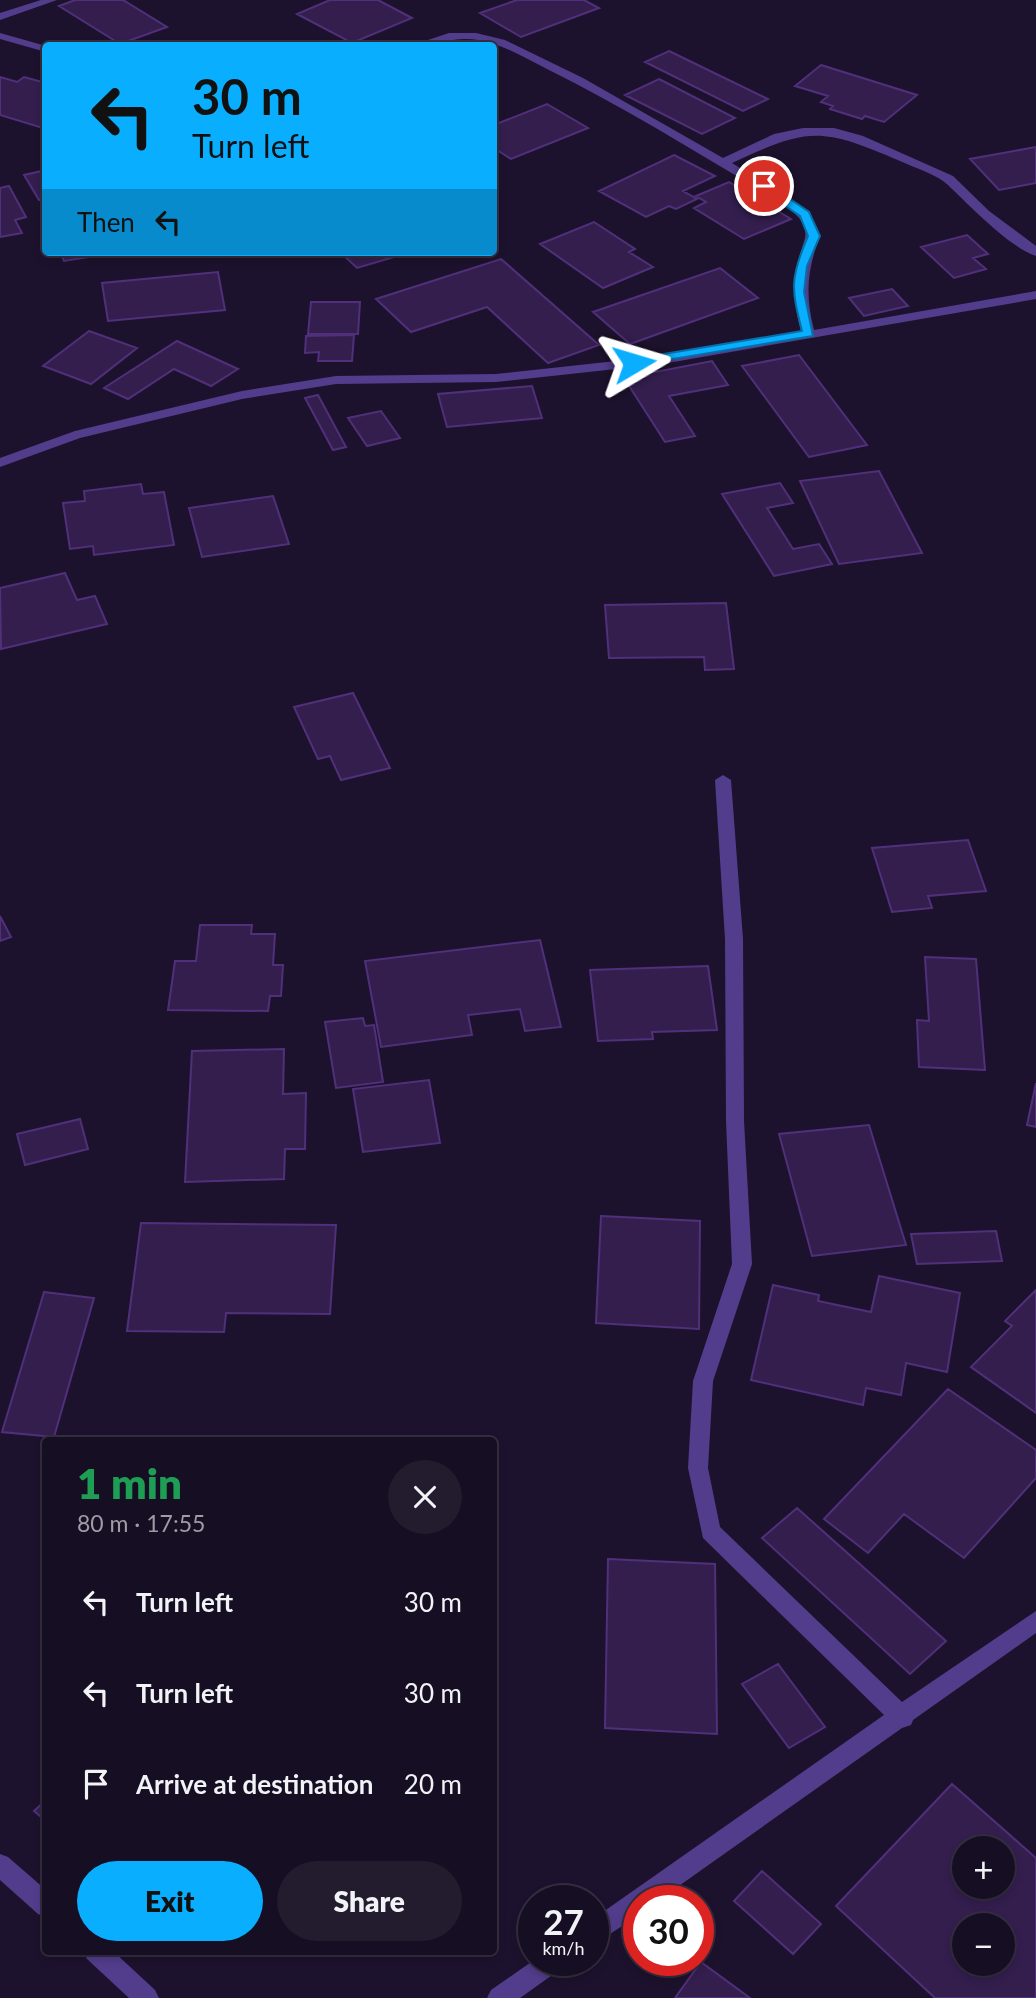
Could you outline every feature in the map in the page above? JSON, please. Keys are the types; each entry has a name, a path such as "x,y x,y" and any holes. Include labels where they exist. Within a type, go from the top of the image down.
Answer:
{"street":[{"path":"0,17 52,0"},
{"path":"429,42 449,36 475,36 501,42 579,80 725,162 805,214 814,236 801,266 798,292 808,334"},
{"path":"3,40 42,48"},
{"path":"725,162 778,137 803,132 834,132 859,139 949,179 985,214 1036,252"},
{"path":"0,463 75,435 269,391 336,380 440,380 524,375 662,360 1036,295"},
{"path":"723,780 733,939 735,1121 742,1264 703,1381 698,1468 710,1531 903,1718"},
{"path":"662,1885 903,1718 1036,1621"},
{"path":"0,1865 42,1902"},
{"path":"99,1955 147,1998"},
{"path":"499,1998 531,1976"}],"building":[{"path":"75,0 123,0 167,27 126,42 117,42 59,6"},
{"path":"330,0 378,0 412,18 350,42 297,14"},
{"path":"517,0 584,0 599,8 521,37 480,13"},
{"path":"669,51 768,99 743,111 645,62"},
{"path":"821,65 917,95 884,122 865,116 862,119 830,109 833,106 821,102 828,96 795,86"},
{"path":"0,77 17,82 24,77 42,82 42,128 0,115"},
{"path":"659,79 735,118 702,134 625,95"},
{"path":"547,104 588,128 511,159 497,150 497,124"},
{"path":"1036,147 1036,183 999,190 970,159"},
{"path":"674,155 715,176 683,191 697,199 676,209 669,206 646,217 599,191"},
{"path":"42,171 42,199 39,200 24,175"},
{"path":"729,182 791,219 744,239 694,208 706,202 696,196"},
{"path":"9,186 26,217 15,220 22,233 0,237 0,188"},
{"path":"594,222 635,249 629,252 653,267 603,288 540,244"},
{"path":"967,235 988,254 973,258 986,269 954,278 921,247"},
{"path":"62,256 95,256 64,261"},
{"path":"344,256 398,256 357,268"},
{"path":"501,259 599,345 548,363 487,307 411,332 376,299"},
{"path":"720,268 758,298 630,344 593,312"},
{"path":"218,272 225,310 108,321 102,283"},
{"path":"892,289 908,306 864,316 849,298"},
{"path":"311,302 360,302 358,334 308,334"},
{"path":"89,331 137,348 91,384 43,366"},
{"path":"354,335 352,361 318,361 319,352 305,353 306,336"},
{"path":"177,341 238,369 211,386 174,369 128,399 104,388"},
{"path":"799,355 867,445 809,457 742,366"},
{"path":"712,361 728,385 669,396 695,436 665,442 624,378"},
{"path":"532,386 542,418 447,427 438,394"},
{"path":"318,395 346,447 333,450 305,398"},
{"path":"381,411 400,438 367,446 348,418"},
{"path":"879,471 922,553 839,564 800,481"},
{"path":"780,483 793,503 767,508 793,549 819,544 832,564 774,576 722,494"},
{"path":"141,484 143,494 164,492 174,545 94,555 93,546 70,549 63,503 85,501 84,491"},
{"path":"273,496 289,544 202,557 189,508"},
{"path":"65,573 77,600 95,596 107,624 1,649 0,588"},
{"path":"726,603 734,669 705,670 704,657 609,658 605,605"},
{"path":"353,693 390,768 341,780 330,756 318,759 294,707"},
{"path":"968,840 986,891 928,896 932,908 892,912 872,848"},
{"path":"0,916 11,937 0,941"},
{"path":"200,925 252,925 251,934 275,934 273,965 283,965 281,996 270,996 268,1011 168,1010 175,961 196,961"},
{"path":"540,940 561,1027 525,1031 520,1009 468,1015 472,1035 381,1047 365,961"},
{"path":"925,957 976,959 985,1070 919,1067 917,1020 929,1021"},
{"path":"708,966 717,1030 652,1032 653,1039 598,1041 590,970"},
{"path":"363,1018 365,1026 374,1025 383,1082 336,1088 325,1022"},
{"path":"284,1049 283,1094 306,1093 305,1149 285,1149 284,1179 185,1182 192,1051"},
{"path":"429,1080 440,1143 363,1152 353,1089"},
{"path":"1036,1083 1036,1127 1027,1125"},
{"path":"80,1119 88,1149 25,1165 17,1134"},
{"path":"869,1125 906,1245 812,1256 779,1134"},
{"path":"601,1216 700,1221 699,1329 596,1323"},
{"path":"141,1223 336,1225 330,1314 226,1313 224,1332 127,1331"},
{"path":"996,1231 1002,1261 917,1264 911,1234"},
{"path":"879,1276 960,1293 947,1372 906,1363 901,1395 866,1388 863,1405 751,1380 773,1285 819,1295 818,1301 871,1312"},
{"path":"1036,1290 1036,1413 971,1367 1012,1326 1005,1321"},
{"path":"44,1292 94,1298 54,1437 2,1432"},
{"path":"948,1389 1036,1450 1036,1478 964,1558 904,1514 868,1553 824,1519"},
{"path":"797,1508 946,1641 910,1674 762,1538"},
{"path":"608,1559 715,1564 717,1734 605,1728"},
{"path":"778,1664 825,1727 789,1748 742,1684"},
{"path":"952,1784 1011,1836 952,1836 952,1899 1015,1899 1015,1840 1036,1858 1036,1998 935,1998 836,1906"},
{"path":"42,1804 42,1818 34,1811"},
{"path":"762,1871 821,1924 793,1954 734,1901"},
{"path":"714,1972 750,1998 675,1998 691,1976 714,1976"}],"route":[{"path":"634,363 808,334 798,292 801,266 814,236 805,214 764,186"}]}
